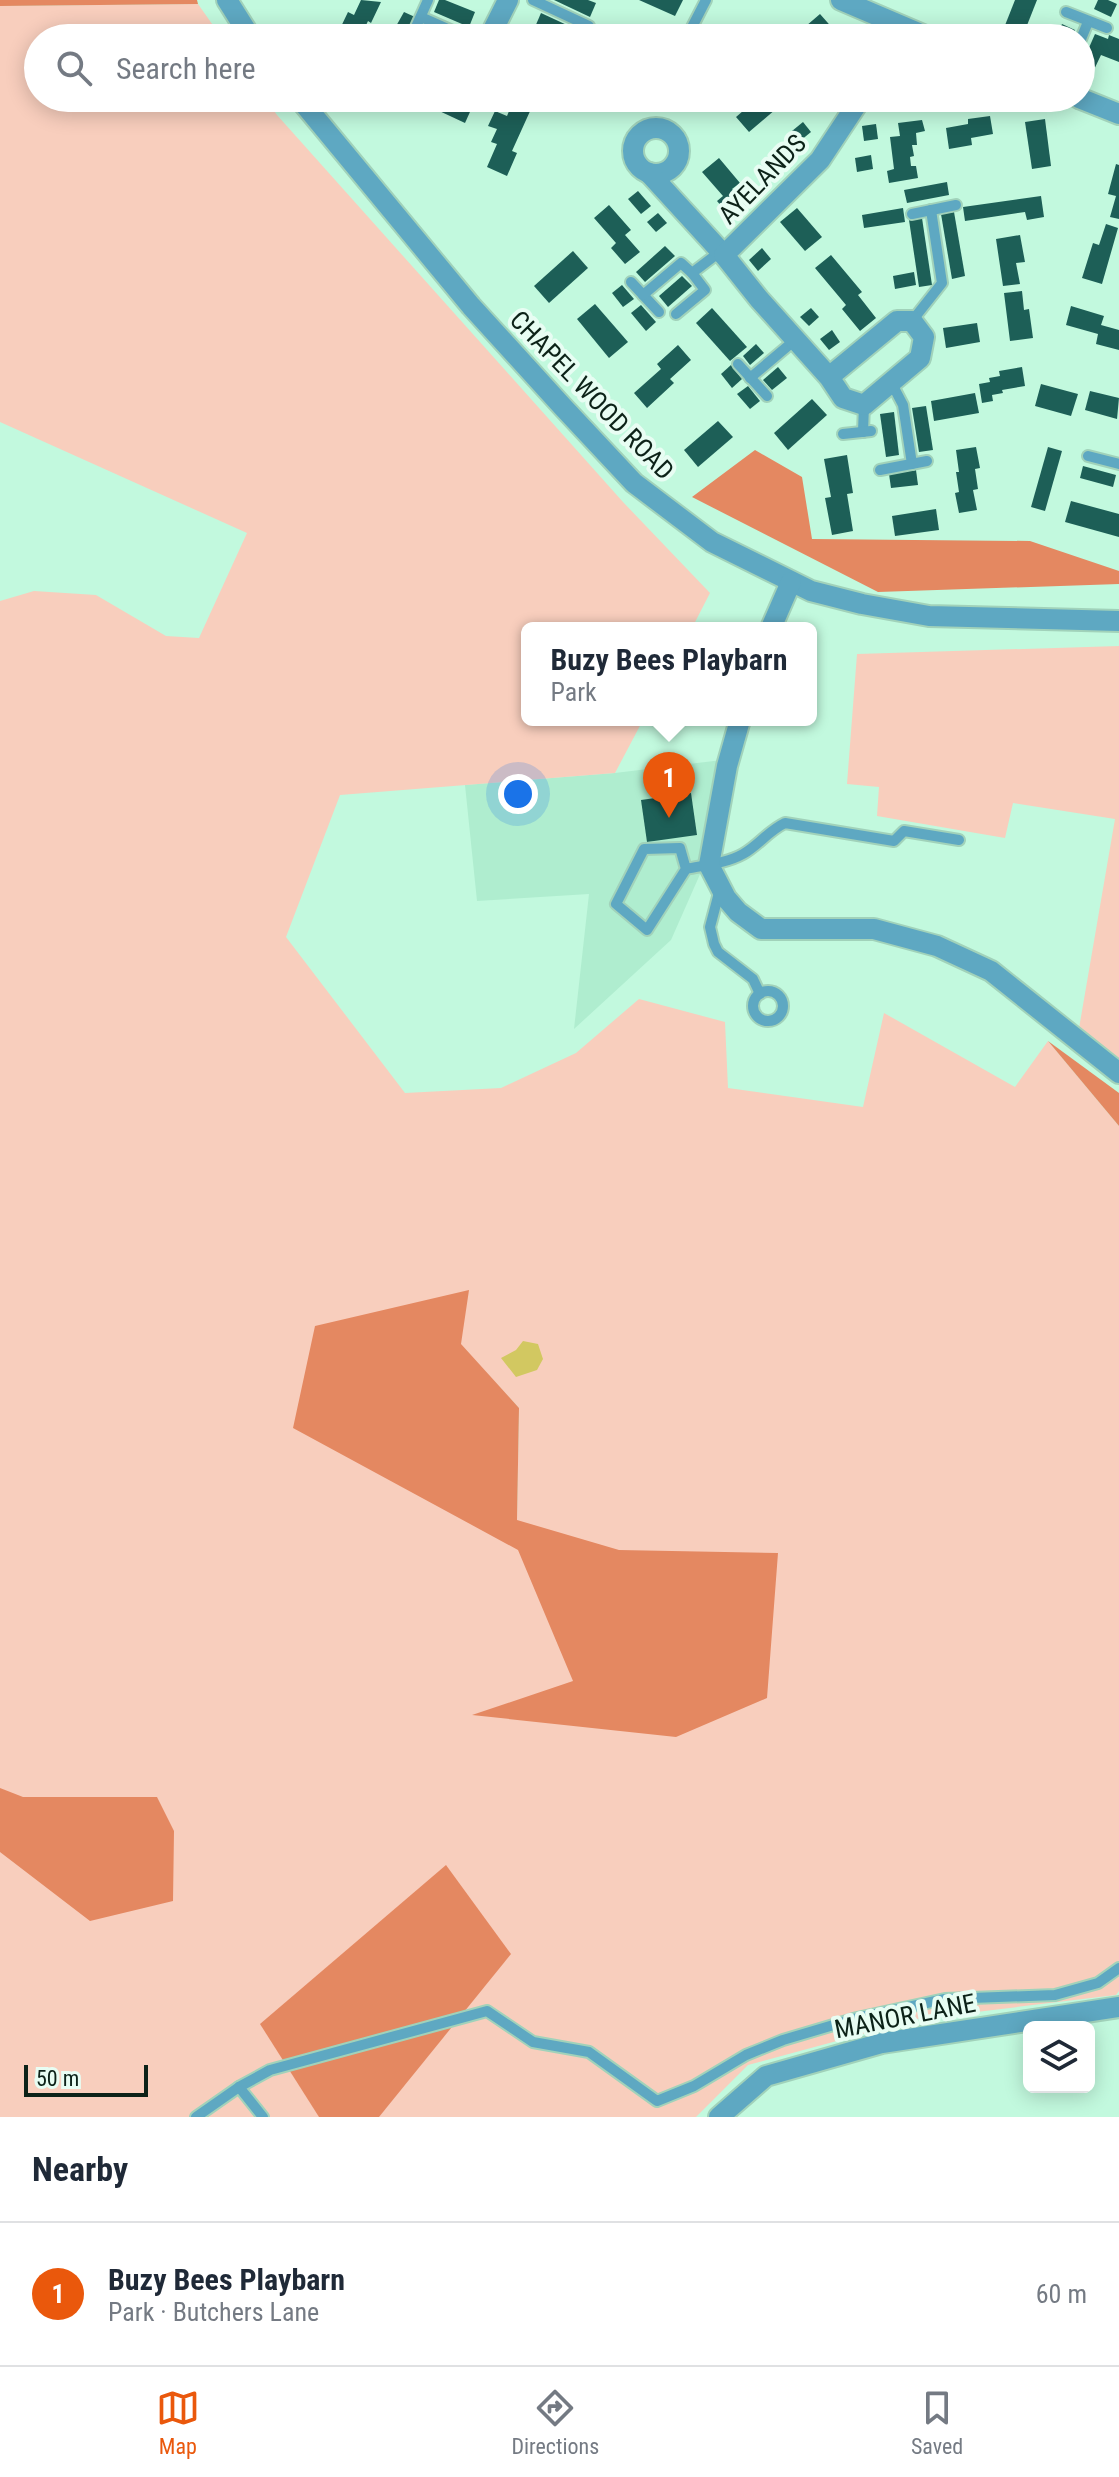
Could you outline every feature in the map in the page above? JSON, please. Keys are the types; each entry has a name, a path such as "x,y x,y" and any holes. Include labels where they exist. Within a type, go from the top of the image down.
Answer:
{"street":[{"path":"227,0 242,24"},
{"path":"496,24 508,0"},
{"path":"841,0 872,6 886,24"},
{"path":"1095,104 1119,114"},
{"name":"CHAPEL WOOD ROAD","path":"311,112 471,306 634,483 712,542 811,591 862,604 929,616 1119,621"},
{"name":"AYELANDS","path":"722,253 820,160 852,112"},
{"name":"AYELANDS","path":"649,173 829,377 843,398 864,405"},
{"path":"829,377 897,321 912,321 924,337 920,358 864,405"},
{"path":"774,622 791,582"},
{"path":"738,726 727,766 709,865 738,912 761,929 874,929 937,946 991,971 1119,1073"},
{"name":"MANOR LANE","path":"719,2117 766,2076 882,2043 1119,2007"}],"lane":[{"path":"418,24 428,0"},
{"path":"533,0 585,24"},
{"path":"694,24 706,0"},
{"path":"1066,12 1094,24"},
{"path":"421,17 437,24"},
{"path":"1095,24 1107,28"},
{"path":"912,214 956,205"},
{"path":"912,321 942,283 931,210"},
{"path":"692,273 722,253"},
{"path":"643,295 681,263 705,290 676,314"},
{"path":"631,282 659,312"},
{"path":"750,378 795,340"},
{"path":"738,364 767,396"},
{"path":"891,382 903,405 912,464"},
{"path":"843,434 867,431 864,405"},
{"path":"1088,456 1119,464"},
{"path":"880,470 927,461"},
{"path":"686,869 680,848 644,849 616,904 647,930 686,869 734,859 770,830 785,823 894,841 904,831 959,840"},
{"path":"720,887 710,927 714,944 718,952 753,979 760,994"},
{"path":"196,2117 270,2070 487,2011 533,2042 589,2052 657,2101 694,2086 746,2055 783,2040 857,2018 945,1999 1055,1995 1098,1983 1119,1968"},
{"path":"239,2087 263,2117"}],"shaded area":[{"path":"0,0 197,0 198,4 0,6"},
{"path":"198,4 212,24 24,24 24,112 275,112 623,502 710,593 695,622 521,622 521,726 640,726 615,773 340,795 286,937 405,1093 501,1088 576,1053 639,999 725,1022 728,1088 863,1107 884,1013 1015,1087 1048,1041 1119,1126 1119,1991 1116,1995 918,2019 748,2065 696,2117 0,2117 0,601 34,591 96,595 166,636 199,638 247,533 0,422 0,6","holes":["462,1346 519,1408 517,1517"]},
{"path":"755,450 802,477 812,539 1030,541 1119,571 1119,584 878,592 692,497"},
{"path":"1119,646 1119,1067 1077,1040 1115,819 1013,803 1005,838 877,816 879,787 847,784 857,654"},
{"path":"722,760 701,872 671,940 574,1029 589,894 477,901 465,785 615,773"},
{"path":"1048,1041 1119,1093 1119,1126"},
{"path":"469,1290 461,1344 519,1408 517,1520 619,1550 778,1553 767,1698 676,1737 472,1715 573,1681 518,1550 293,1428 315,1326"},
{"path":"523,1341 538,1344 543,1359 537,1370 516,1377 501,1358 516,1350"},
{"path":"0,1788 23,1797 157,1797 174,1831 173,1901 90,1921 0,1852"},
{"path":"446,1865 511,1954 379,2117 319,2117 260,2024"}],"building":[{"path":"361,0 381,2 371,23 342,24 348,12 354,15"},
{"path":"439,0 445,0 475,12 470,24 462,24 434,12"},
{"path":"554,0 588,0 596,3 590,17"},
{"path":"639,0 683,0 675,16"},
{"path":"1015,0 1037,0 1028,24 1006,24"},
{"path":"1098,0 1117,4 1111,17 1094,9"},
{"path":"404,12 415,17 411,24 397,24"},
{"path":"541,13 565,24 536,24"},
{"path":"820,14 829,24 808,24"},
{"path":"1095,34 1119,39 1119,62 1101,55 1095,68"},
{"path":"441,112 470,112 465,123"},
{"path":"495,112 507,116 509,112 530,112 512,151 517,153 507,176 487,167 497,144 491,142 497,129 488,126"},
{"path":"742,112 772,112 749,132 736,117"},
{"path":"990,116 993,134 971,138 972,145 949,149 946,128 968,124 968,119"},
{"path":"1045,119 1051,166 1032,169 1025,122"},
{"path":"922,120 925,131 916,133 917,145 912,145 914,156 910,157 911,166 916,166 918,178 889,183 887,171 894,169 890,137 900,136 898,123"},
{"path":"803,122 811,132 800,141 792,131"},
{"path":"876,124 878,139 864,141 862,126"},
{"path":"784,146 792,157 782,165 773,155"},
{"path":"871,155 873,169 857,172 855,158"},
{"path":"719,158 740,183 732,189 747,206 732,219 717,201 723,196 702,172"},
{"path":"1116,164 1119,165 1119,219 1110,217 1116,196 1108,194"},
{"path":"770,166 778,175 766,184 759,175"},
{"path":"947,182 949,195 907,203 904,190"},
{"path":"638,191 651,206 641,214 628,199"},
{"path":"1041,196 1044,217 1027,220 1025,212 965,221 963,207"},
{"path":"609,205 631,230 625,235 640,252 625,264 611,248 616,243 594,218"},
{"path":"797,208 822,237 805,251 780,222"},
{"path":"903,208 905,222 864,228 862,215"},
{"path":"954,212 965,276 952,279 941,214"},
{"path":"658,213 667,223 656,232 647,222"},
{"path":"922,218 932,285 919,287 909,220"},
{"path":"1106,224 1118,228 1102,284 1082,278 1093,243 1099,245"},
{"path":"1020,235 1025,262 1016,263 1020,284 1003,286 996,239"},
{"path":"665,246 675,256 645,282 636,272"},
{"path":"762,248 771,259 758,271 749,260"},
{"path":"573,251 588,268 549,303 534,286"},
{"path":"831,255 862,292 858,295 876,318 860,331 842,309 846,305 815,268"},
{"path":"914,272 916,285 895,289 893,276"},
{"path":"682,276 692,286 668,307 659,296"},
{"path":"622,285 634,299 623,307 612,293"},
{"path":"1022,291 1024,310 1029,309 1033,338 1010,341 1004,293"},
{"path":"595,304 628,342 609,358 577,319"},
{"path":"641,305 656,322 646,331 631,313"},
{"path":"1071,306 1104,316 1101,325 1119,330 1119,350 1096,344 1098,334 1066,325"},
{"path":"712,308 747,347 730,361 696,323"},
{"path":"811,308 819,317 809,326 800,317"},
{"path":"977,323 980,342 946,348 943,328"},
{"path":"832,330 840,342 829,350 820,339"},
{"path":"756,344 764,353 750,365 743,356"},
{"path":"678,345 691,360 670,379 674,383 647,408 634,393 661,369 657,364"},
{"path":"731,365 742,379 732,388 721,374"},
{"path":"778,367 787,378 772,390 763,380"},
{"path":"1022,367 1025,386 1002,390 1003,393 992,395 993,401 982,403 979,384 1000,376 999,371"},
{"path":"1041,384 1078,394 1071,416 1035,406"},
{"path":"748,386 760,401 750,409 737,394"},
{"path":"1090,391 1119,398 1117,419 1085,410"},
{"path":"975,393 979,413 934,421 931,401"},
{"path":"812,399 827,415 788,450 774,433"},
{"path":"926,406 933,450 919,452 912,408"},
{"path":"894,412 899,455 886,457 880,414"},
{"path":"718,421 733,437 698,467 684,450"},
{"path":"976,447 980,468 975,469 978,489 973,490 977,510 959,513 955,493 959,492 956,450"},
{"path":"1048,447 1062,451 1045,511 1031,507"},
{"path":"847,455 853,493 847,494 853,531 832,535 825,498 831,497 824,459"},
{"path":"1083,466 1116,475 1113,487 1080,478"},
{"path":"916,470 918,485 891,488 889,474"},
{"path":"1071,501 1119,514 1119,537 1065,522"},
{"path":"936,509 939,530 895,536 892,516"},
{"path":"691,793 697,835 647,842 641,800"}],"place":[{"name":"Buzy Bees Playbarn","path":"669,818"}]}
